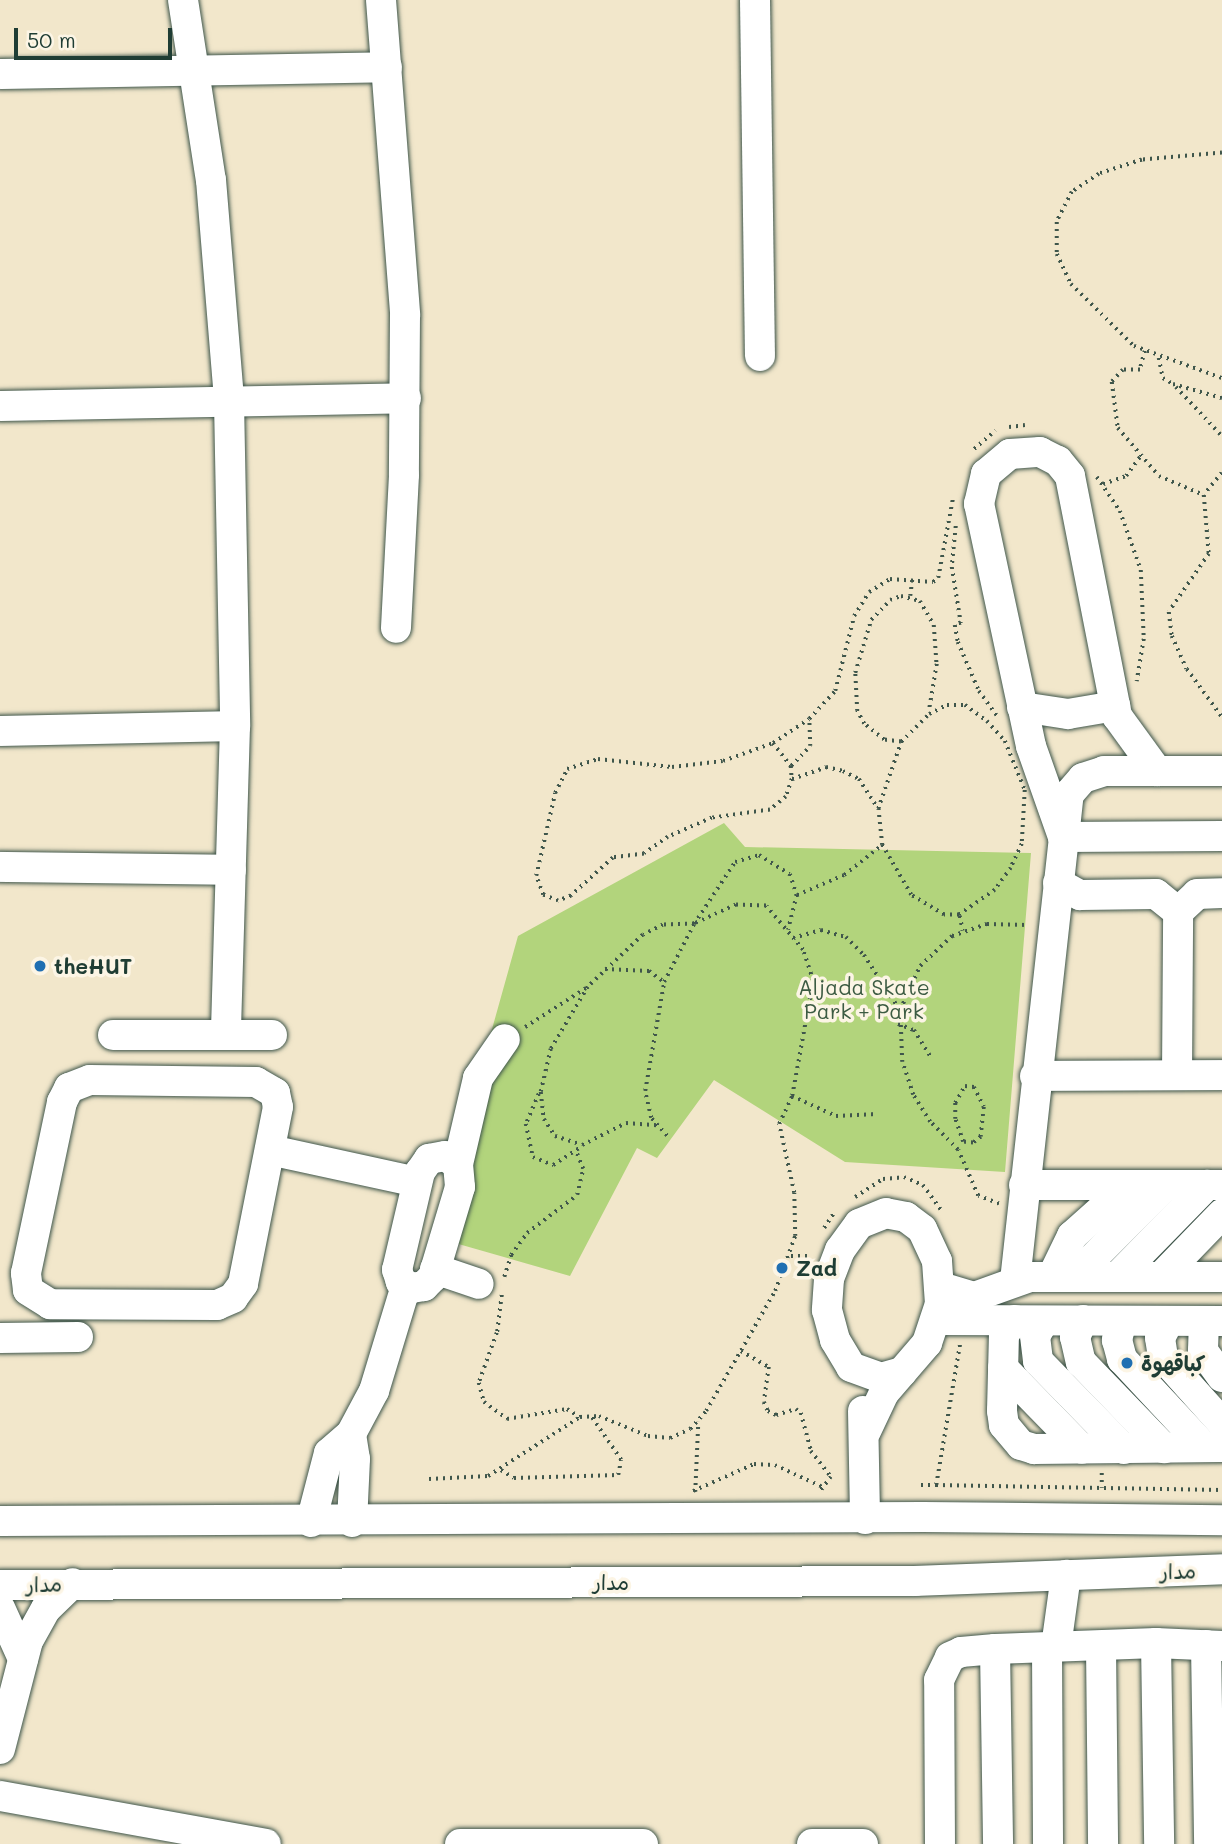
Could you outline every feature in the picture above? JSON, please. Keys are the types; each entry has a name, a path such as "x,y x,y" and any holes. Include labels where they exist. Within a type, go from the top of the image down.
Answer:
{"street":[{"path":"183,0 211,180 229,401 235,726 226,1035"},
{"path":"381,0 401,232 406,398 396,628"},
{"path":"755,0 760,356"},
{"path":"0,74 387,67"},
{"path":"0,406 406,398"},
{"path":"1063,837 1012,715 979,494 992,466 1010,454 1030,451 1058,461 1074,486 1117,716 1157,771"},
{"path":"1012,715 1117,716"},
{"path":"0,731 235,726"},
{"path":"1015,1281 1035,1076 1069,794 1083,778 1104,771 1222,771"},
{"path":"1063,837 1222,835"},
{"path":"0,867 231,870"},
{"path":"1058,883 1080,895 1156,894 1178,912"},
{"path":"1177,1075 1178,912 1197,894 1222,893"},
{"path":"113,1035 272,1035"},
{"path":"406,1286 424,1286 435,1269 460,1187 458,1164 478,1078 505,1039"},
{"path":"1035,1076 1222,1074"},
{"path":"90,1080 264,1083 278,1099 270,1150 243,1284 233,1298 217,1305 50,1304 28,1290 26,1273 62,1102 75,1084 90,1080"},
{"path":"270,1150 417,1182"},
{"path":"311,1522 329,1453 351,1434 374,1391 406,1286 397,1270 417,1182 429,1159 445,1156 458,1164"},
{"path":"1023,1196 1129,1185 1215,1185"},
{"path":"1063,1277 1072,1236 1129,1185"},
{"path":"1063,1277 1166,1185"},
{"path":"1117,1277 1215,1185"},
{"path":"865,1519 866,1432 851,1367 835,1340 827,1294 837,1257 859,1224 886,1213 915,1222 933,1249 942,1287 937,1320 927,1343 880,1399 866,1432"},
{"path":"1161,1277 1222,1214"},
{"path":"435,1269 495,1286"},
{"path":"942,1287 974,1297 1015,1281 1063,1277 1161,1277 1215,1270"},
{"path":"937,1320 1213,1321 1203,1351 1222,1377"},
{"path":"1083,1320 1075,1336 1081,1362 1164,1448"},
{"path":"1029,1321 1004,1334 1002,1411 1011,1437 1034,1449 1213,1447"},
{"path":"1029,1321 1035,1336 1038,1361 1124,1449"},
{"path":"1122,1321 1117,1340 1122,1359 1213,1447"},
{"path":"1168,1321 1160,1338 1163,1357 1222,1423"},
{"path":"0,1338 78,1337"},
{"path":"851,1367 881,1378 902,1372"},
{"path":"1003,1368 1082,1449"},
{"path":"351,1434 355,1459 352,1522"},
{"path":"0,1521 1222,1520"},
{"name":"مدار","path":"0,1585 902,1581 1222,1569"},
{"path":"1048,1844 1051,1648 1066,1575"},
{"path":"0,1749 23,1659 41,1616 73,1583"},
{"path":"0,1608 23,1659"},
{"path":"1156,1643 1159,1844"},
{"path":"940,1844 943,1668 961,1652 1156,1643 1214,1645 1209,1844"},
{"path":"1101,1646 1103,1844"},
{"path":"995,1649 998,1844"},
{"path":"0,1796 266,1844"},
{"path":"460,1844 643,1844"},
{"path":"812,1844 863,1844"}],"path":[{"path":"1222,153 1142,160 1099,174 1072,192 1057,222 1057,254 1071,284 1108,324 1144,351 1222,378"},
{"path":"1144,351 1140,370 1115,374 1111,395 1118,428 1140,457 1159,476 1205,495"},
{"path":"1159,358 1163,378 1222,436"},
{"path":"1172,384 1222,398"},
{"path":"967,457 996,431 1031,425"},
{"path":"1103,484 1126,476 1140,457"},
{"path":"1093,471 1103,484 1133,544 1145,604 1140,672 1117,716"},
{"path":"1222,473 1205,495 1209,554 1174,599 1169,623 1187,668 1222,717"},
{"path":"773,743 791,766 792,779 786,797 770,810 712,818 668,837 644,854 613,858 571,896 548,899 538,887 536,876 555,793 568,769 598,759 693,767 773,743 809,719 835,691 859,605 879,584 890,579 933,582 938,579 954,490"},
{"path":"956,524 953,567 961,623 955,625 958,642 979,691 1012,715"},
{"path":"909,596 912,579"},
{"path":"901,742 884,740 864,724 858,710 855,673 871,620 890,600 909,596 920,601 934,625 937,664 929,714"},
{"path":"947,705 965,705 987,721 1005,741 1025,790 1022,844 1011,868 995,890 959,915 944,915 911,895 882,845 878,809 901,742 929,714 947,705"},
{"path":"791,766 810,746 809,719"},
{"path":"792,779 826,768 844,771 859,779 878,809"},
{"path":"797,895 844,875 882,845"},
{"path":"667,1136 657,1125 645,1091 664,982 725,872 745,857 759,855 782,865 797,895 787,931"},
{"path":"429,1479 474,1480 501,1470 580,1417 590,1415 659,1439 681,1435 698,1420 741,1351 784,1274 795,1236 794,1193 779,1135 792,1096 813,991 807,960 793,938 774,912 757,903 736,905 694,924 652,929 603,968 588,987 551,1049 541,1092 526,1124 529,1150 538,1161 553,1165 576,1152 582,1145 626,1123 657,1125"},
{"path":"959,915 963,931"},
{"path":"1023,1196 981,1200 958,1150 930,1122 913,1095 902,1062 898,1024 900,1010 920,965 943,943 963,931 1003,922 1053,927"},
{"path":"793,938 821,930 846,937 864,955 900,1010"},
{"path":"603,968 649,971 664,982"},
{"path":"505,1039 588,987"},
{"path":"898,1024 911,1027 930,1056"},
{"path":"958,1150 962,1142 955,1103 961,1088 969,1085 981,1098 984,1127 978,1141 962,1142"},
{"path":"541,1092 548,1129 563,1142 582,1145"},
{"path":"792,1096 836,1116 877,1114"},
{"path":"576,1152 583,1169 577,1195 527,1233 511,1255 495,1286 497,1333 479,1383 484,1402 507,1419 567,1409 580,1417"},
{"path":"741,1351 769,1367 768,1411 801,1413 811,1451 829,1471 826,1489"},
{"path":"501,1470 514,1478 618,1475 621,1460 590,1415"},
{"path":"692,1492 698,1420"},
{"path":"692,1492 731,1470 754,1464 775,1465 826,1489"},
{"path":"936,1485 1222,1490"},
{"path":"816,1492 826,1489"},
{"path":"692,1492 705,1492"}],"green space":[{"name":"Aljada Skate Park + Park","path":"724,823 745,847 1031,853 1005,1172 845,1162 714,1080 657,1158 637,1148 570,1276 434,1237 518,936"}],"place":[{"name":"theHUT","path":"40,966"},
{"name":"Zad","path":"782,1268"},
{"name":"كباقهوة","path":"1127,1363"}]}
